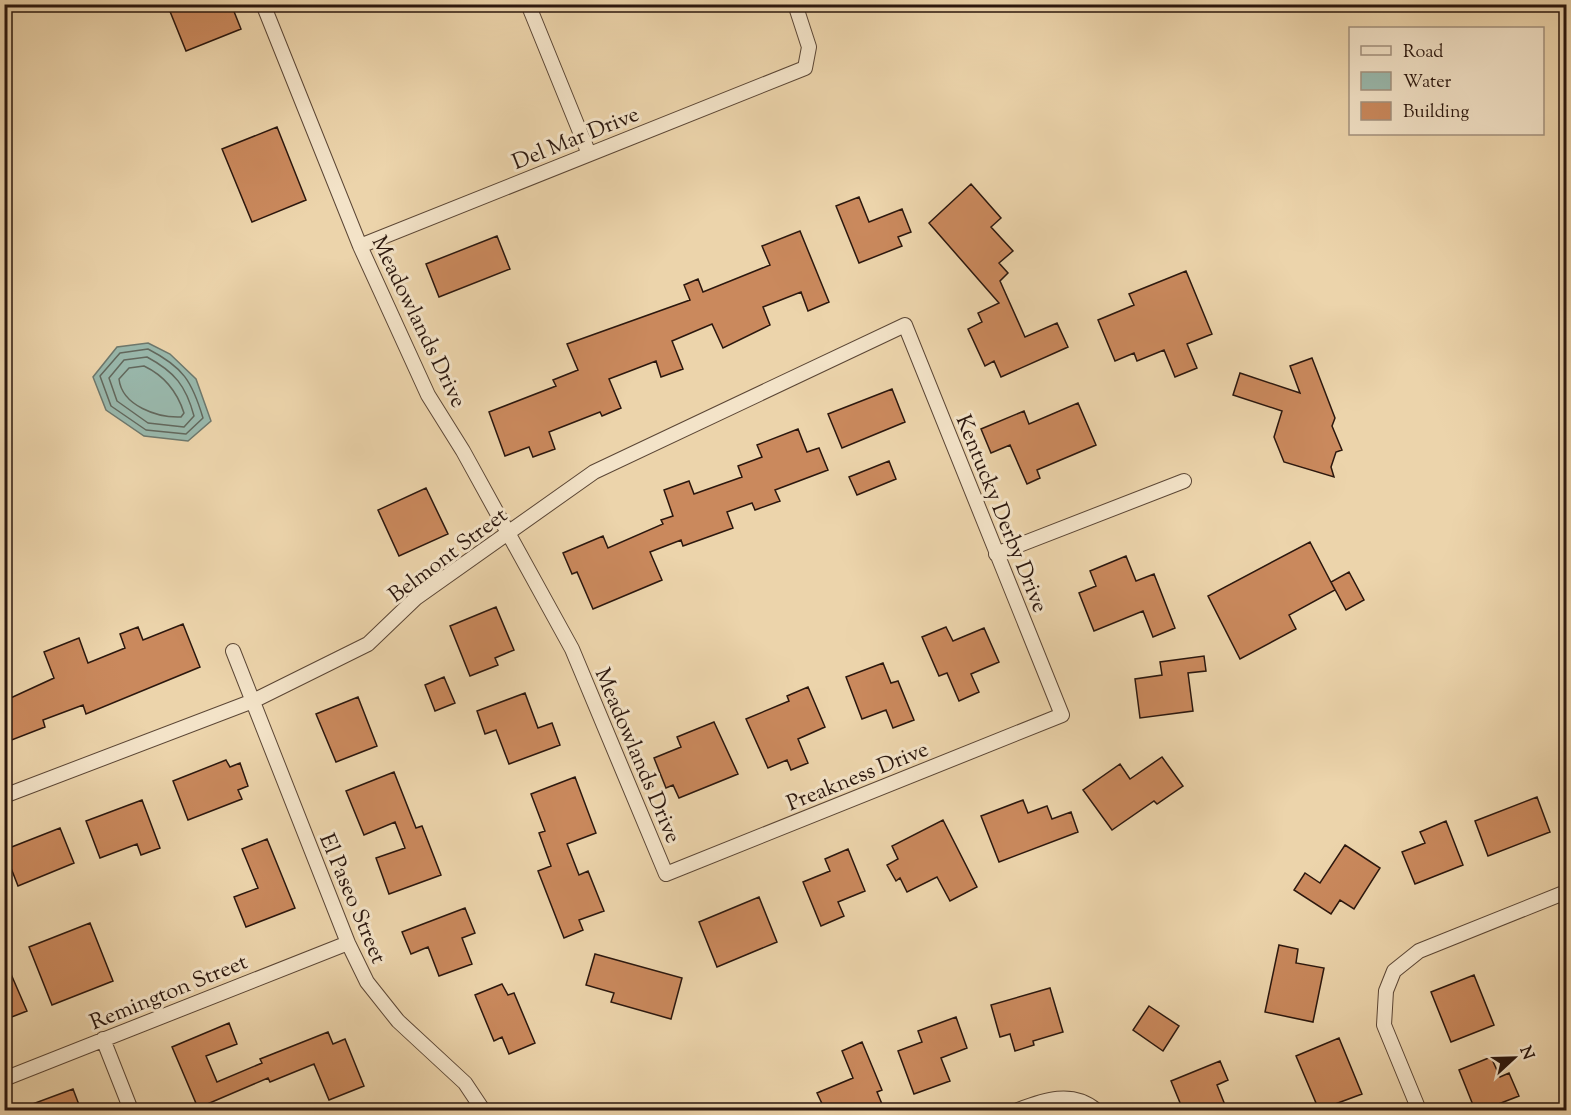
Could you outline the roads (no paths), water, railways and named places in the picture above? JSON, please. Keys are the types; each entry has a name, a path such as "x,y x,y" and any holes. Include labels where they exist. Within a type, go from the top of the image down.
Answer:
{"street":[{"name":"Meadowlands Drive","path":"263,4 360,246 428,395 509,533 572,649 666,874"},
{"path":"528,4 589,154"},
{"name":"Del Mar Drive","path":"360,246 806,68 809,46 795,4"},
{"name":"Belmont Street","path":"4,796 253,700 368,644 416,598 594,472 905,325"},
{"name":"Kentucky Derby Drive","path":"905,325 1062,715"},
{"path":"996,554 1184,481"},
{"name":"El Paseo Street","path":"233,651 348,943 367,982 398,1021 465,1083 483,1110"},
{"name":"Preakness Drive","path":"666,874 1062,715"},
{"path":"1419,1110 1384,1025 1383,1007 1386,990 1394,971 1419,951 1566,892"},
{"name":"Remington Street","path":"4,1079 348,943"},
{"path":"103,1039 131,1110"},
{"path":"1018,1110 1039,1102 1071,1097 1096,1110"}],"water":[{"path":"148,343 170,354 196,379 211,421 188,441 144,436 106,410 93,377 117,347"}]}
